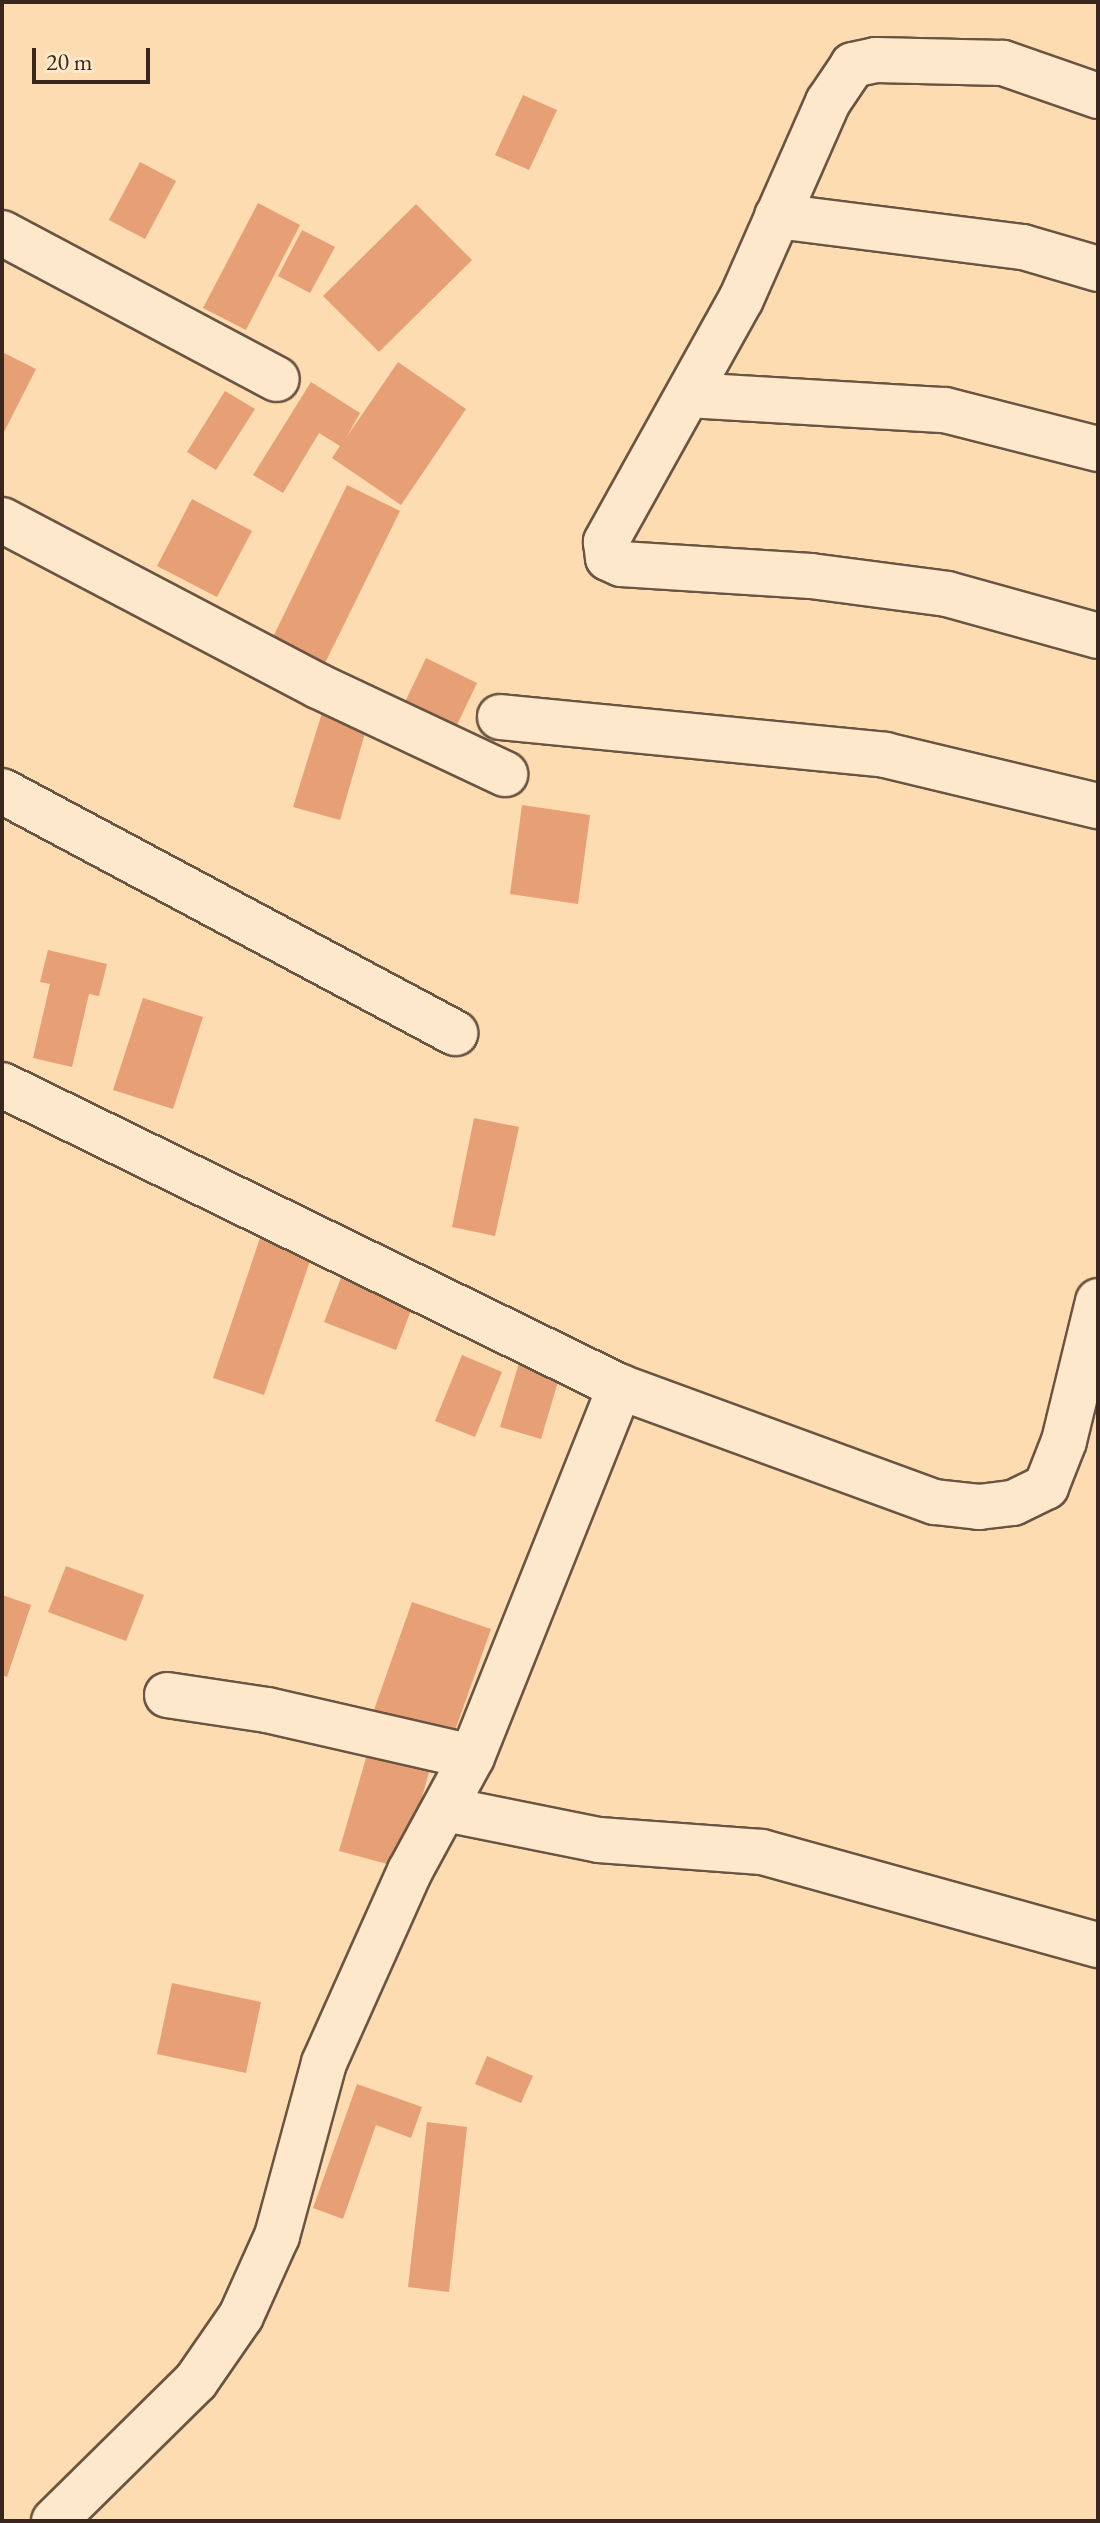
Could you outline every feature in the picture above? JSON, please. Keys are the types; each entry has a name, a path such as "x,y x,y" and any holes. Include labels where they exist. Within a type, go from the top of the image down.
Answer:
{"street":[{"path":"1098,96 1003,63 876,60 853,65 828,102 741,299 606,542 608,558 621,564 811,576 947,594 1098,636"},
{"path":"777,216 1023,247 1098,269"},
{"path":"2,233 277,379"},
{"path":"689,395 945,410 1098,449"},
{"path":"2,520 318,686 505,774"},
{"path":"500,717 885,755 1098,806"},
{"path":"2,791 455,1033"},
{"path":"2,1085 620,1387 935,1502 979,1507 1013,1503 1046,1487 1064,1441 1098,1301"},
{"path":"54,2521 196,2381 241,2316 277,2236 324,2063 410,1871 472,1757 620,1387"},
{"path":"167,1695 267,1710 472,1757"},
{"path":"445,1809 599,1840 762,1852 1098,1945"}],"building":[{"path":"523,95 557,110 529,170 495,155"},
{"path":"140,162 176,181 145,239 109,220"},
{"path":"258,203 300,225 246,330 203,308"},
{"path":"416,204 472,260 379,352 323,296"},
{"path":"302,230 335,247 310,293 278,276"},
{"path":"2,352 36,369 2,436"},
{"path":"398,362 466,409 401,505 332,458 340,446 319,433 283,493 253,475 311,382 360,413 346,438"},
{"path":"225,391 255,409 216,470 187,452"},
{"path":"347,485 400,511 325,663 273,637"},
{"path":"192,499 252,531 217,597 157,566"},
{"path":"426,658 477,683 455,729 404,704"},
{"path":"322,713 367,726 340,820 293,807"},
{"path":"522,805 590,815 578,904 510,894"},
{"path":"48,950 107,964 99,996 89,994 72,1067 33,1058 50,984 40,982"},
{"path":"143,998 203,1017 173,1109 113,1090"},
{"path":"474,1118 519,1127 495,1236 452,1227"},
{"path":"260,1238 312,1255 264,1395 213,1378"},
{"path":"344,1270 416,1297 396,1350 324,1322"},
{"path":"462,1355 502,1372 475,1437 435,1421"},
{"path":"519,1363 560,1375 541,1439 500,1427"},
{"path":"66,1566 144,1595 126,1641 48,1612"},
{"path":"2,1595 31,1605 7,1677 2,1675"},
{"path":"412,1602 491,1629 453,1736 374,1710"},
{"path":"371,1741 433,1758 402,1868 339,1851"},
{"path":"172,1983 261,2002 246,2073 157,2054"},
{"path":"487,2056 533,2076 521,2103 475,2084"},
{"path":"357,2084 422,2107 411,2138 376,2125 343,2219 313,2208"},
{"path":"427,2122 467,2127 449,2292 408,2287"}]}
